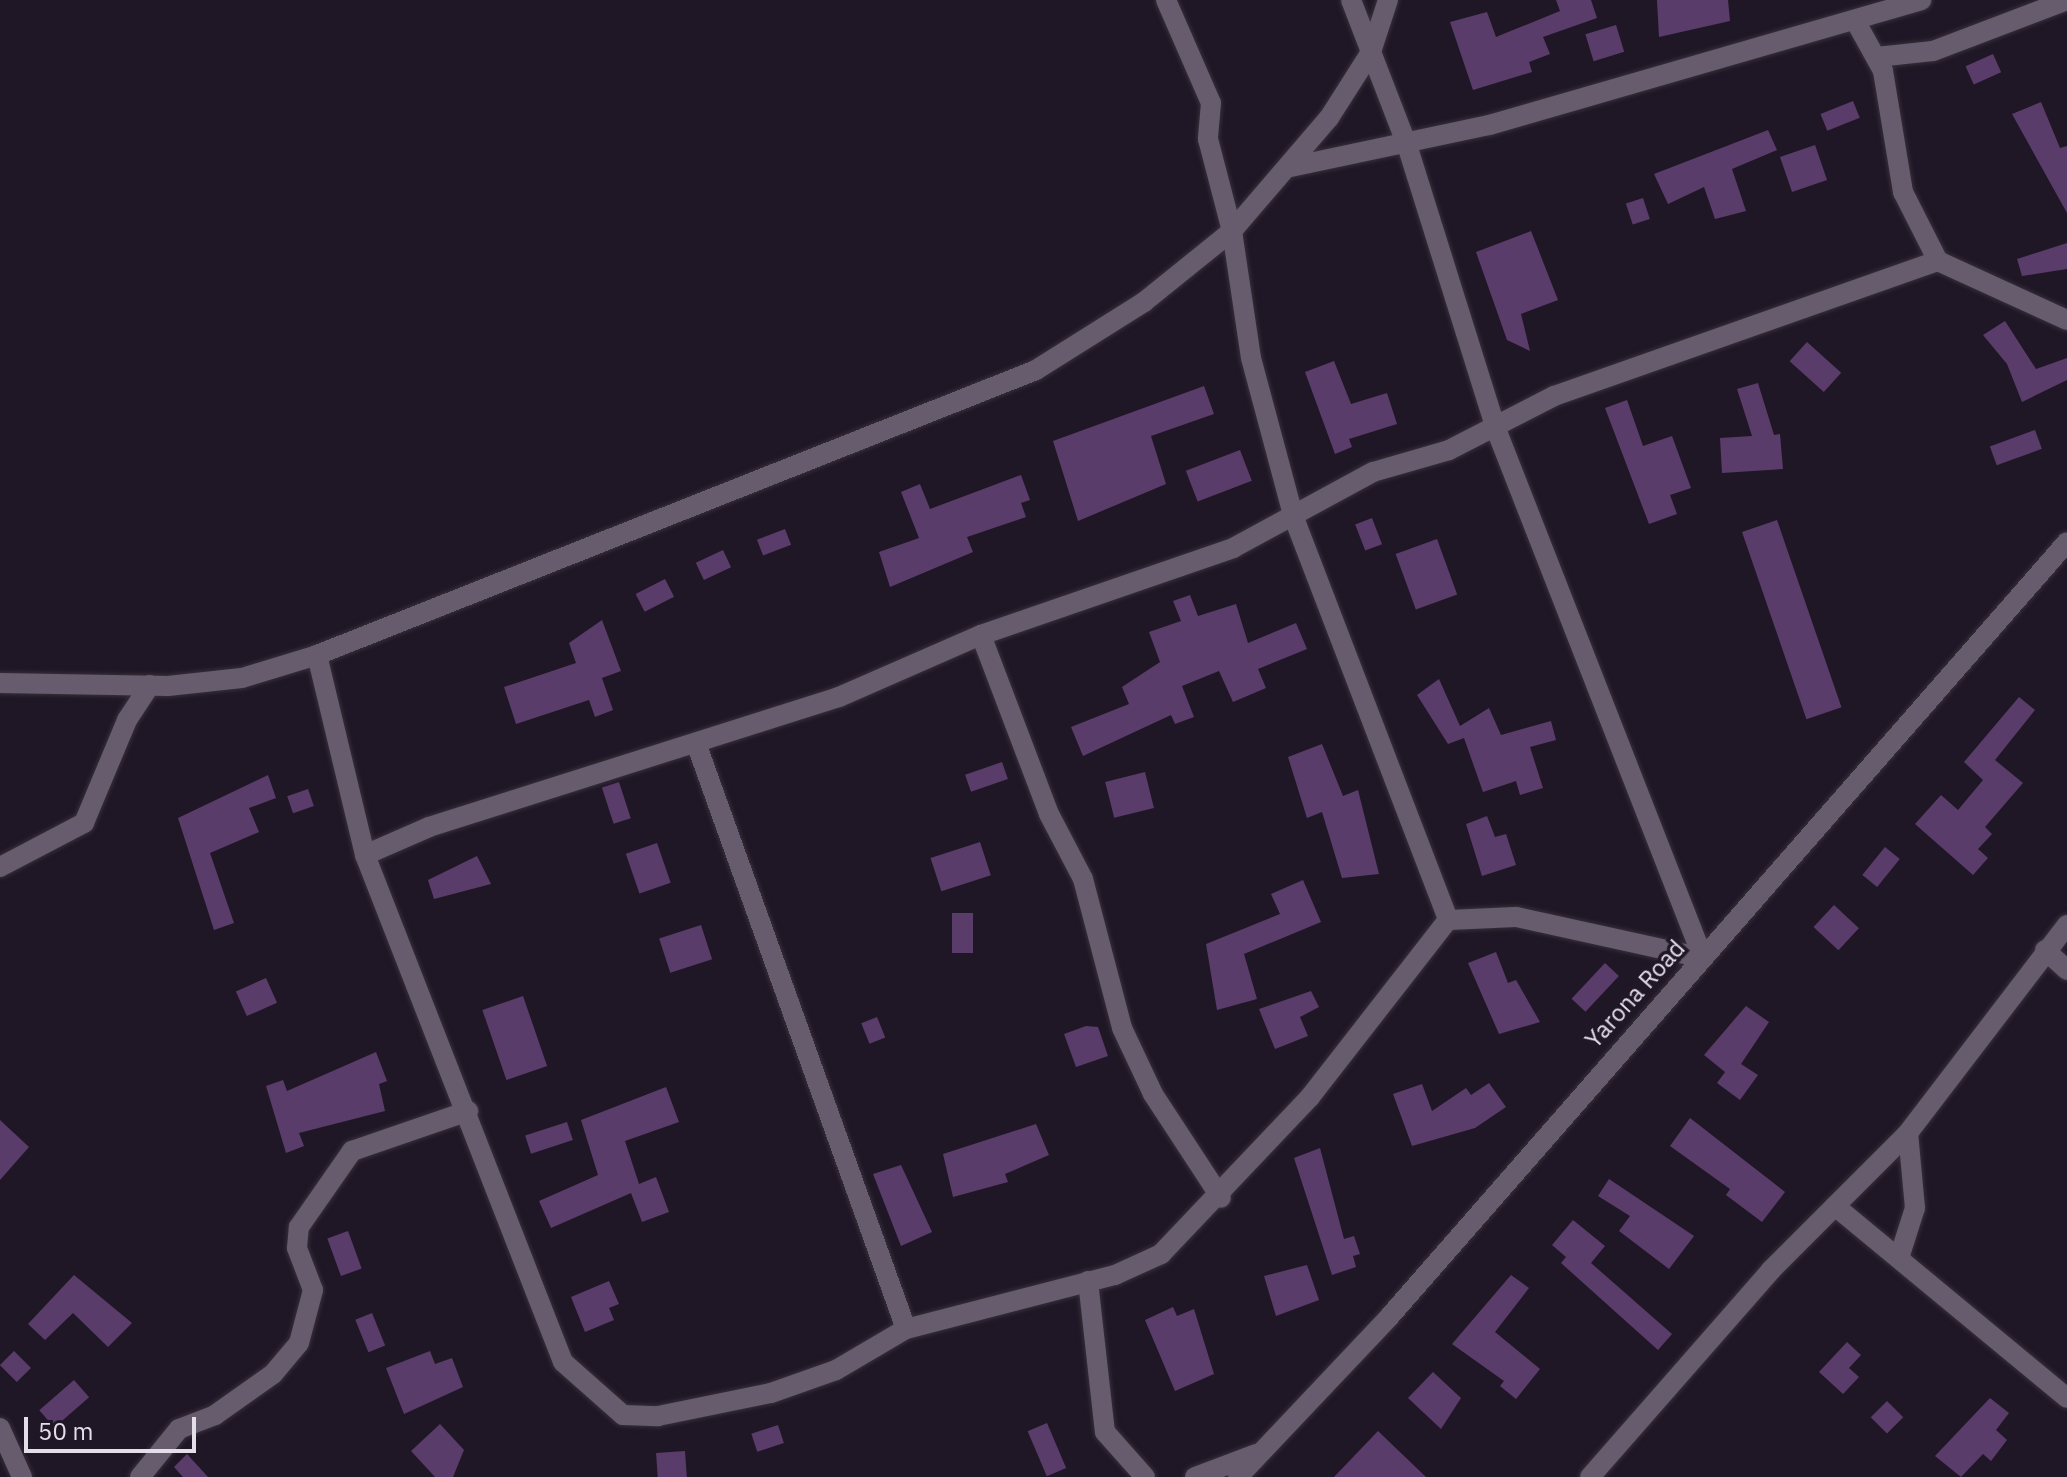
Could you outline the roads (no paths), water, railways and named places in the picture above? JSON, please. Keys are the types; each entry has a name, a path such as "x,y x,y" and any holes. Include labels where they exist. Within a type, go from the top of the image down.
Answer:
{"street":[{"path":"1166,0 1211,103 1208,139 1232,231 1251,358 1294,518 1448,920"},
{"path":"1351,0 1407,145 1496,429 1703,958"},
{"path":"0,683 150,685 242,678 317,655 1036,370 1144,302 1232,231 1291,167 1371,52 1388,0"},
{"path":"1291,167 1357,148 1407,145 1722,53 1857,24 1921,0"},
{"path":"1877,57 1933,51 2067,0"},
{"path":"1857,24 1877,57 1903,192 1938,261 2067,320"},
{"path":"365,855 429,827 839,697 981,635 1233,548 1294,518 1373,472 1496,429 1554,396 1938,261"},
{"name":"Yarona Road","path":"1238,1477 1390,1316 2067,542"},
{"path":"981,635 1049,814 1083,879 1122,1028 1153,1094 1221,1198"},
{"path":"317,655 365,855 468,1111 563,1362 623,1415 658,1416 771,1393 836,1370 906,1329 1088,1281 1161,1254 1221,1198 1448,920 1516,917 1703,958"},
{"path":"0,867 84,823 127,720 150,685"},
{"path":"696,743 906,1329"},
{"path":"1590,1477 1835,1206 1908,1133 2067,925"},
{"path":"2045,950 2067,970"},
{"path":"140,1477 179,1429 215,1415 273,1374 299,1343 313,1290 297,1248 299,1227 352,1151 468,1111"},
{"path":"1900,1255 1915,1208 1908,1133"},
{"path":"1835,1206 1900,1255 2067,1398"},
{"path":"1088,1281 1105,1432 1145,1477"},
{"path":"0,1428 22,1477"},
{"path":"1195,1477 1260,1452"}]}
